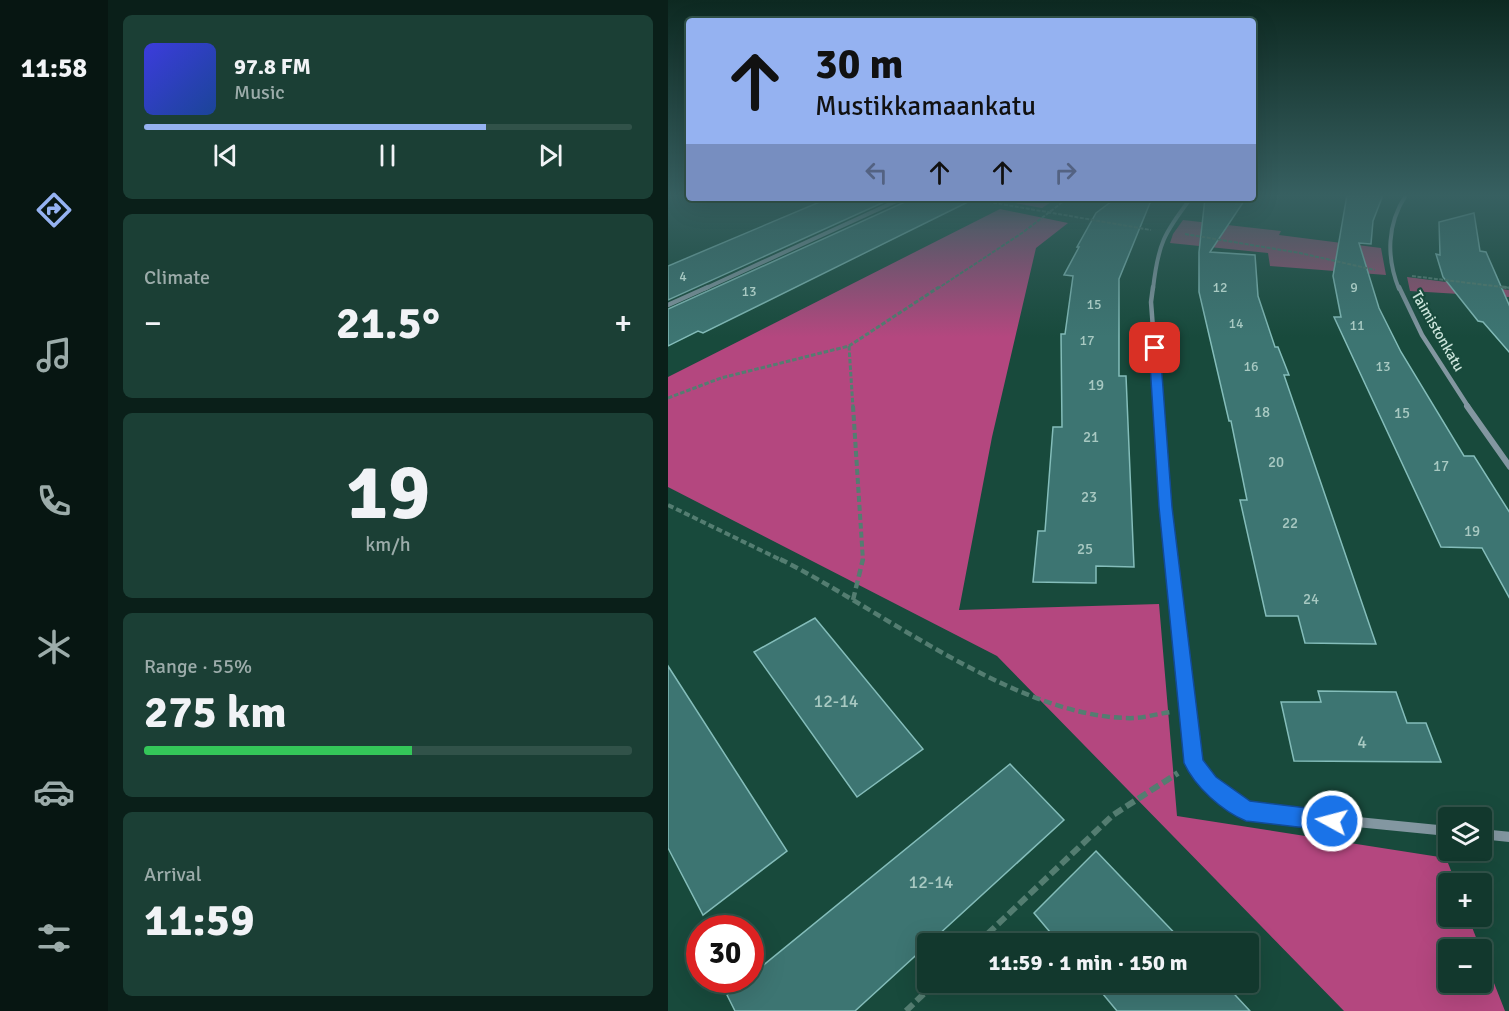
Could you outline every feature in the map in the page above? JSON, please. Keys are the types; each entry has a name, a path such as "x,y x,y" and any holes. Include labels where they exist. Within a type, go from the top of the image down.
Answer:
{"street":[{"path":"668,305 806,242"},
{"path":"1162,242 1156,260 1151,302 1166,507 1194,763 1210,783 1246,811 1438,830"},
{"name":"Taimistonkatu","path":"1391,242 1390,255 1394,273 1409,310 1438,360 1510,467"},
{"path":"1492,835 1510,837"}],"path":[{"path":"668,398 721,378 849,346 928,296 1006,242"},
{"path":"1234,242 1300,253 1394,273 1510,288"},
{"path":"849,346 864,556 853,600"},
{"path":"668,505 818,580 990,676 1030,695 1123,719 1189,709"},
{"path":"989,933 1113,815 1194,763"},
{"path":"906,1011 925,993"}],"shaded area":[{"path":"934,242 1043,242 1036,248 992,437 959,610 1159,604 1177,816 1438,857 1438,861 1447,861 1452,873 1438,873 1438,927 1472,927 1477,939 1438,939 1438,993 1492,993 1492,978 1505,1011 1344,1011 997,656 668,487 668,377"},
{"path":"1335,242 1381,248 1386,275 1270,266 1268,253 1170,243"},
{"path":"1407,277 1509,290 1509,297 1410,291"}],"building":[{"path":"724,242 796,242 668,300 668,266"},
{"path":"816,242 887,242 703,333 698,331 668,346 668,309"},
{"path":"1080,242 1134,242 1119,279 1119,376 1126,376 1134,567 1096,566 1096,583 1033,582 1038,531 1045,531 1053,427 1062,427 1061,334 1065,334 1073,276 1064,275 1079,247 1077,247"},
{"path":"1200,242 1217,242 1210,252 1255,255 1258,296 1275,347 1278,347 1289,375 1284,375 1376,644 1305,643 1298,616 1266,616 1240,500 1247,500 1231,421 1229,421 1199,292"},
{"path":"1339,242 1371,242 1371,244 1359,243 1379,308 1401,352 1464,456 1474,456 1510,513 1510,599 1482,548 1441,547 1334,317 1341,317 1333,276"},
{"path":"1440,242 1479,242 1480,251 1486,252 1510,307 1510,353 1483,322 1478,321 1443,277 1436,254 1440,255"},
{"path":"815,618 923,749 857,797 754,652"},
{"path":"668,666 787,851 703,915 668,848"},
{"path":"1318,691 1396,692 1407,723 1426,723 1441,762 1294,761 1281,702 1321,702"},
{"path":"1010,764 1064,820 940,933 917,933 917,954 855,1011 735,1011 727,995 730,993 764,993 764,965"},
{"path":"1096,851 1174,933 1051,933 1034,913"},
{"path":"1102,993 1233,993 1250,1011 1117,1011"}],"route":[{"path":"1155,348 1166,507 1194,763 1210,783 1246,811 1332,821"}]}
